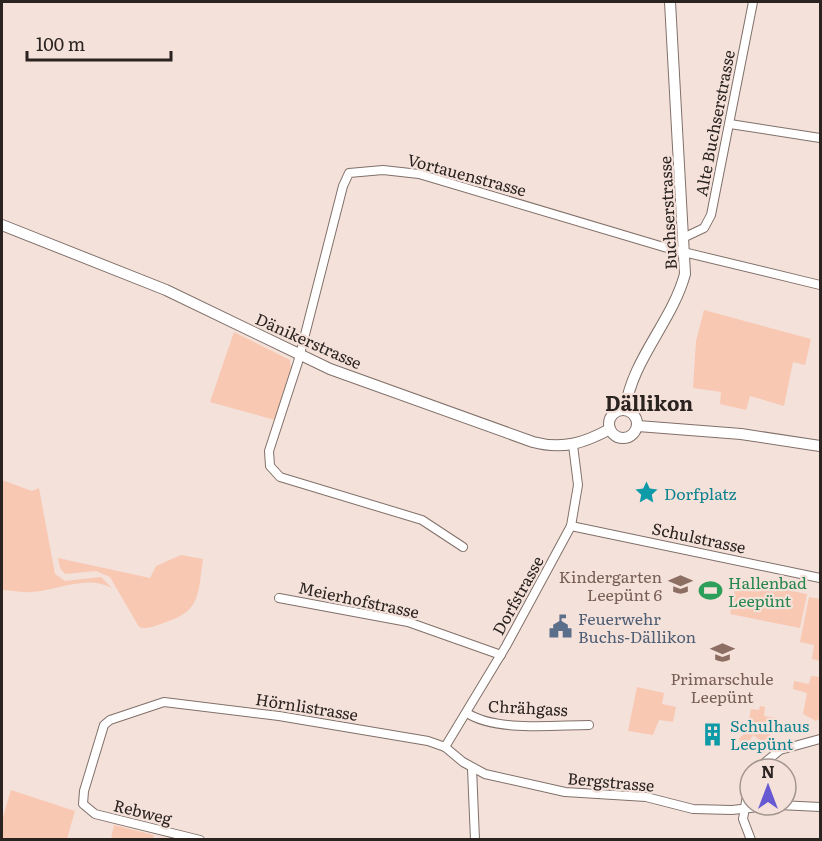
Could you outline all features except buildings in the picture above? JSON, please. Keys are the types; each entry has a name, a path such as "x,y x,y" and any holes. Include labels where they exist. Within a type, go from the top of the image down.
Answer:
{"street":[{"name":"Buchserstrasse","path":"625,410 636,373 683,283 686,253 670,2"},
{"name":"Alte Buchserstrasse","path":"685,237 700,231 709,223 753,2"},
{"path":"730,124 820,138"},
{"name":"Vortauenstrasse","path":"300,353 342,186 347,175 352,171 383,170 419,174 686,253"},
{"name":"Dänikerstrasse","path":"2,225 166,290 330,369 533,442 555,446 573,445 610,429"},
{"path":"686,253 820,285"},
{"path":"300,353 269,451 269,461 275,474 422,520 463,547"},
{"path":"625,410 635,415 638,426 633,434 625,438 616,436 610,429 612,415 625,410"},
{"path":"638,426 741,434 820,446"},
{"name":"Dorfstrasse","path":"445,747 501,655 571,526 578,485 573,445"},
{"name":"Schulstrasse","path":"571,526 820,578"},
{"name":"Meierhofstrasse","path":"279,598 408,622 501,655"},
{"name":"Hörnlistrasse","path":"83,804 84,790 104,726 110,720 164,702 279,716 428,741 445,747"},
{"name":"Chrähgass","path":"467,714 482,721 525,725 589,725"},
{"path":"770,757 780,750 820,739"},
{"name":"Bergstrasse","path":"445,747 472,768 506,780 565,792 646,797 693,809 738,809"},
{"path":"472,768 475,840"},
{"name":"Rebweg","path":"83,804 95,814 200,840"},
{"name":"Bergstrasse","path":"798,806 820,807"},
{"path":"744,817 745,829 751,840"}],"shaded area":[{"path":"704,310 811,339 805,365 793,362 784,406 750,396 746,410 720,404 721,392 693,388 696,341"},
{"path":"234,332 290,360 291,369 275,420 210,402"},
{"path":"2,480 32,491 39,488 55,574 65,581 101,577 112,588 102,584 82,583 30,592 2,590"},
{"path":"181,555 203,559 196,598 192,606 178,617 146,628 139,627 110,577 96,571 65,574 60,568 58,558 150,578 156,566"},
{"path":"737,580 807,594 800,628 730,614"},
{"path":"809,597 820,599 820,661 812,659 814,645 800,642"},
{"path":"811,676 820,677 820,718 816,721 803,714 807,693 793,689 794,681 809,684"},
{"path":"637,687 664,693 662,704 676,707 673,722 659,720 653,735 628,731"},
{"path":"760,706 765,707 764,716 777,718 777,728 763,742 753,735 750,740 740,742 739,738 747,732 751,709 759,710"},
{"path":"11,790 75,811 67,839 2,839 2,820"},
{"path":"114,825 154,835 153,839 111,839"}],"place":[{"name":"Dorfplatz","path":"646,493"},
{"name":"Kindergarten Leepünt 6","path":"680,585"},
{"name":"Hallenbad Leepünt","path":"710,591"},
{"name":"Feuerwehr Buchs-Dällikon","path":"560,627"},
{"name":"Primarschule Leepünt","path":"722,653"},
{"name":"Schulhaus Leepünt","path":"712,734"}],"district":[{"name":"Dällikon","path":"649,402"}]}
